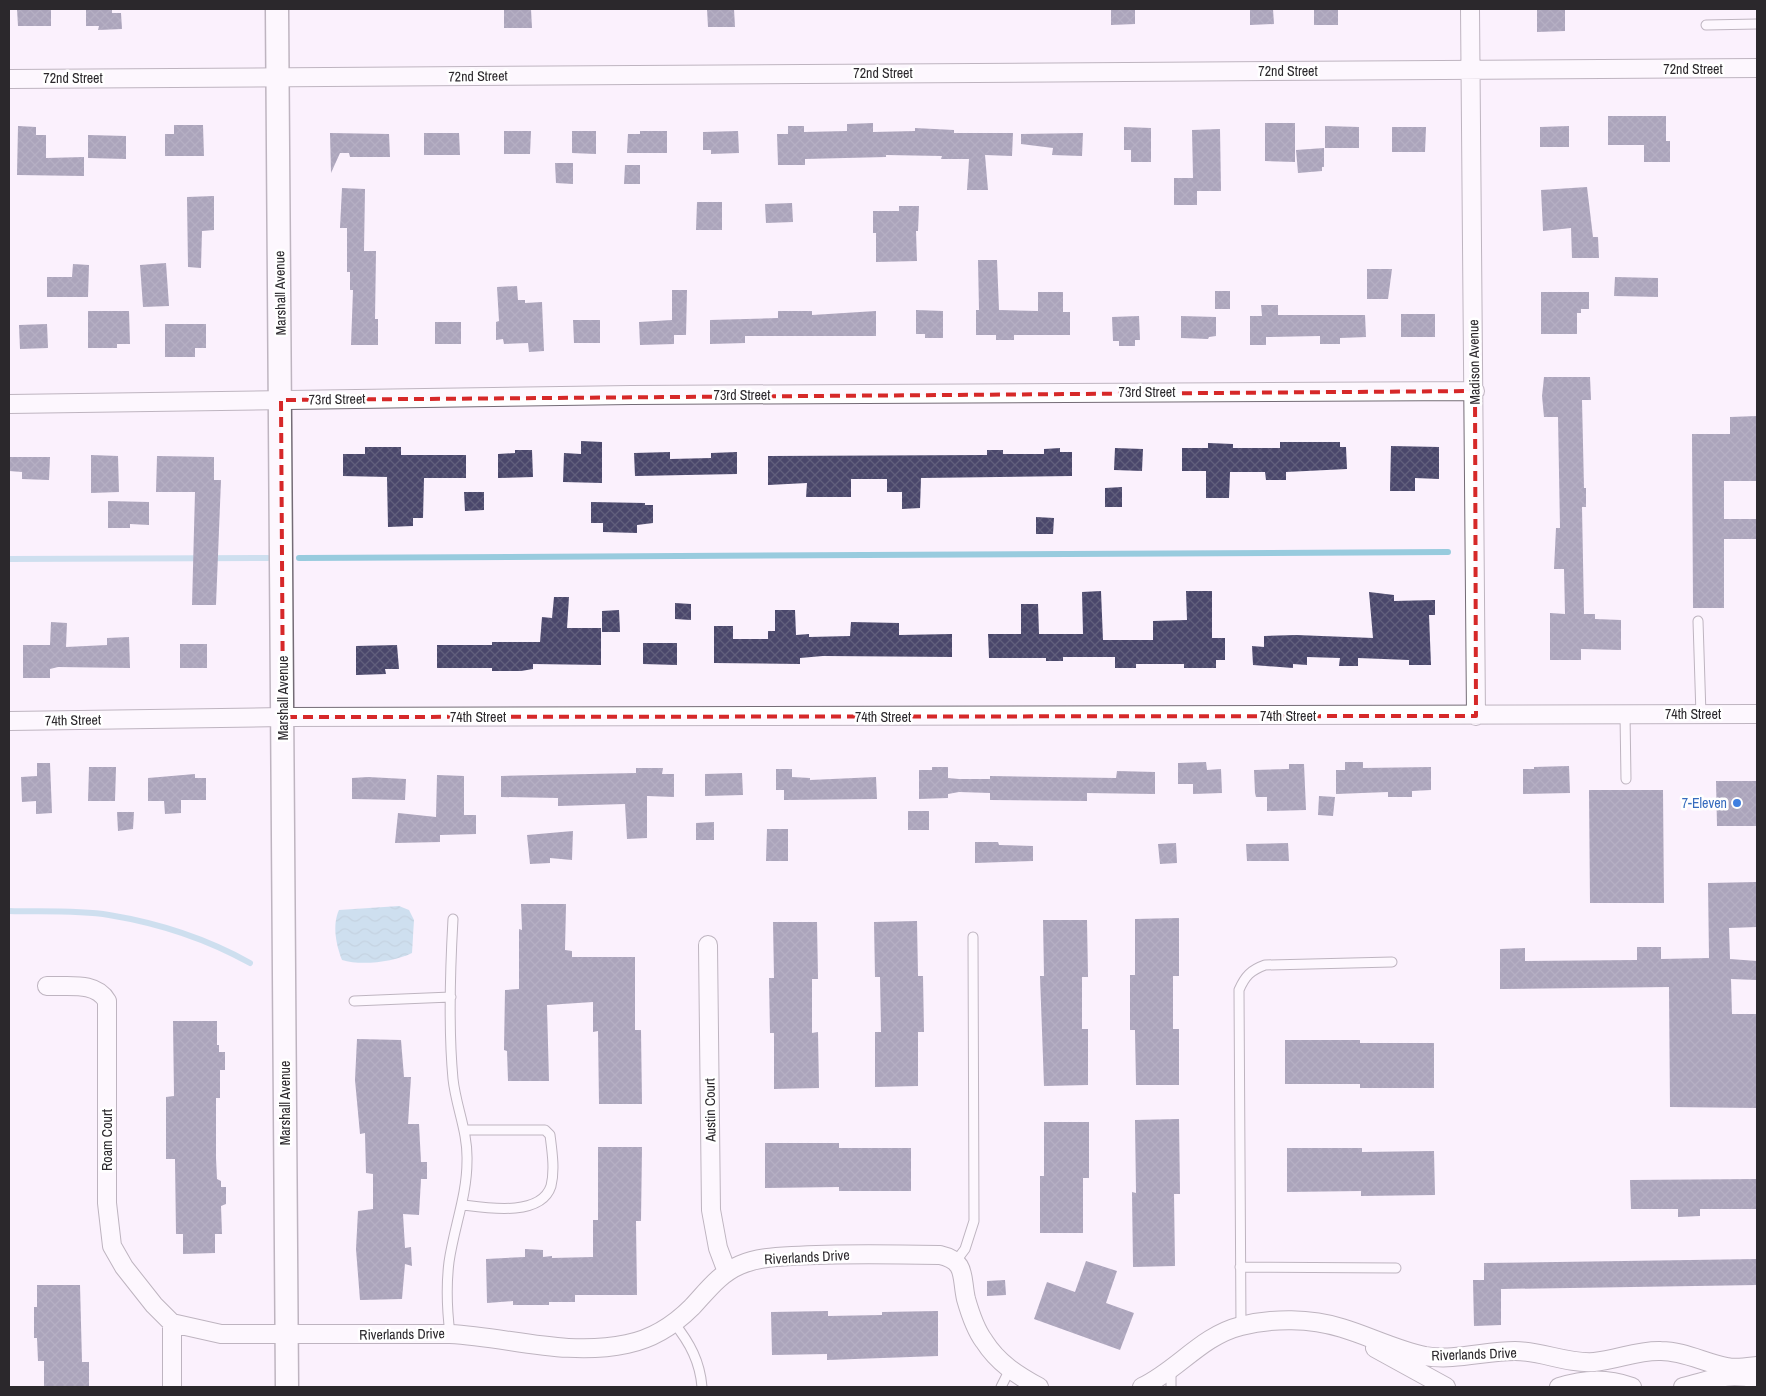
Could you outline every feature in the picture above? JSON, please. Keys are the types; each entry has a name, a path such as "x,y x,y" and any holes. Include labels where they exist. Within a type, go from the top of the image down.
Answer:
{"street":[{"name":"Marshall Avenue","path":"277,9 287,1387"},
{"name":"Madison Avenue","path":"1470,9 1476,716"},
{"name":"72nd Street","path":"9,79 823,73 1065,74 1757,68"},
{"name":"73rd Street","path":"9,404 631,395 1474,391"},
{"name":"74th Street","path":"9,721 283,717 1757,714"},
{"name":"Austin Court","path":"708,945 711,1210 718,1248 727,1272"},
{"name":"Roam Court","path":"47,986 94,988 102,992 107,1001 107,1204 112,1246 124,1267 172,1323"},
{"name":"Riverlands Drive","path":"286,1334 480,1335 567,1348 596,1348 639,1341 674,1323 692,1307 714,1282 727,1272 759,1258 822,1254 940,1255 956,1261"},
{"path":"956,1261 962,1271 968,1306 977,1331 1000,1362 1039,1387"},
{"name":"Riverlands Drive","path":"1142,1387 1172,1379 1200,1344 1220,1333 1241,1326 1268,1322 1307,1321 1340,1328 1425,1356 1451,1358 1515,1351 1591,1362 1615,1359 1640,1352 1662,1351 1683,1354 1730,1368 1757,1366"},
{"path":"172,1387 172,1323 221,1334 286,1334"},
{"name":"Riverlands Drive","path":"1340,1328 1446,1387"},
{"path":"1683,1387 1725,1376 1757,1379"},
{"path":"1559,1387 1579,1381 1598,1379 1632,1387"}],"lane":[{"path":"1706,24 1757,24"},
{"path":"1698,621 1702,715"},
{"path":"1625,715 1626,779"},
{"path":"450,1334 447,1285 449,1261 463,1205 467,1159 464,1130 455,1097 452,1070 450,998 453,919"},
{"path":"956,1261 968,1243 974,1221 973,936"},
{"path":"1241,1326 1239,990 1244,978 1253,969 1265,965 1392,962"},
{"path":"354,1001 450,998"},
{"path":"463,1205 511,1208 533,1205 543,1199 550,1188 552,1179 550,1135 544,1130 464,1130"},
{"path":"1240,1267 1396,1268"},
{"path":"674,1323 687,1339 696,1357 702,1387"},
{"path":"1001,1387 1010,1370"}],"highlighted area":[{"path":"1475,391 1476,716 283,717 281,400"}],"water":[{"path":"399,906 409,910 414,920 412,953 396,959 368,963 342,960 336,935 336,922 339,910"}],"building":[{"path":"17,9 51,9 51,26 18,26"},
{"path":"86,9 112,9 112,13 121,13 122,29 98,30 99,26 86,26"},
{"path":"504,9 531,9 532,28 504,28"},
{"path":"707,9 734,9 735,27 708,27"},
{"path":"1111,9 1135,9 1135,24 1111,25"},
{"path":"1250,9 1273,9 1274,24 1250,25"},
{"path":"1314,9 1338,9 1338,25 1314,25"},
{"path":"1537,9 1565,9 1565,31 1537,32"},
{"path":"1608,116 1666,116 1666,141 1670,141 1670,162 1644,162 1644,145 1608,145"},
{"path":"873,123 873,132 915,131 915,128 954,130 954,133 1013,133 1012,156 985,155 988,190 967,190 969,159 941,159 942,156 886,155 886,157 805,159 805,165 778,165 777,134 788,134 788,126 804,126 804,132 847,131 847,124"},
{"path":"1265,123 1295,123 1295,162 1265,161"},
{"path":"174,125 203,125 204,156 165,156 165,134 174,134"},
{"path":"18,126 36,127 36,135 46,135 46,158 84,157 84,176 17,175"},
{"path":"1325,126 1359,127 1359,148 1325,148"},
{"path":"1569,126 1569,147 1540,147 1540,127"},
{"path":"1124,127 1151,128 1151,162 1131,162 1131,150 1124,150"},
{"path":"1392,127 1426,127 1425,152 1392,152"},
{"path":"1220,129 1221,191 1197,191 1197,205 1174,205 1174,178 1193,178 1192,130"},
{"path":"504,131 531,131 530,154 504,154"},
{"path":"572,131 596,131 596,154 572,153"},
{"path":"640,131 667,131 667,153 627,153 628,134 640,134"},
{"path":"738,131 739,153 711,154 711,150 703,150 703,132"},
{"path":"330,133 389,134 390,157 350,157 349,153 340,153 331,173"},
{"path":"424,133 459,133 460,155 424,155"},
{"path":"1083,133 1082,156 1052,155 1053,148 1021,144 1021,134"},
{"path":"88,135 126,136 126,159 88,158"},
{"path":"1324,148 1324,167 1322,167 1322,171 1298,173 1296,150"},
{"path":"555,163 573,163 573,184 556,183"},
{"path":"625,165 640,165 640,184 624,184"},
{"path":"1587,187 1593,237 1598,237 1599,258 1572,258 1571,228 1543,231 1541,190"},
{"path":"342,188 365,189 364,251 376,251 375,319 378,319 378,345 351,345 353,290 350,290 350,272 347,272 347,228 340,228"},
{"path":"214,196 214,230 202,231 201,268 188,267 187,197"},
{"path":"697,202 722,202 722,230 696,230"},
{"path":"792,203 793,222 766,223 765,204"},
{"path":"899,206 919,206 918,231 916,231 917,261 876,262 876,233 873,233 873,211 899,211"},
{"path":"978,260 997,260 999,310 1038,311 1038,292 1063,292 1063,312 1070,312 1070,335 1014,335 1014,340 996,340 996,335 976,335 976,310 979,310"},
{"path":"166,263 169,306 143,307 140,265"},
{"path":"73,264 89,265 88,297 47,297 47,277 72,277"},
{"path":"1367,269 1392,269 1388,299 1367,299"},
{"path":"1615,277 1658,278 1658,297 1614,296"},
{"path":"517,286 518,300 525,300 525,303 542,302 544,351 529,352 528,343 504,344 503,339 496,340 496,322 499,321 497,287"},
{"path":"672,290 687,290 686,335 674,335 674,344 640,345 639,322 672,320"},
{"path":"1215,291 1230,291 1230,309 1215,309"},
{"path":"1541,292 1589,292 1589,309 1581,309 1581,313 1577,313 1577,334 1541,334"},
{"path":"1261,305 1278,305 1278,315 1365,315 1366,337 1340,338 1340,344 1320,344 1320,336 1266,337 1266,345 1250,345 1250,316 1262,316"},
{"path":"916,310 943,311 943,338 925,338 925,334 916,334"},
{"path":"88,311 129,311 130,344 117,344 117,348 88,348"},
{"path":"778,311 812,311 812,315 876,311 876,336 745,336 745,343 710,344 710,320 778,318"},
{"path":"1401,314 1435,314 1435,337 1401,337"},
{"path":"1139,316 1140,340 1135,340 1135,346 1119,346 1119,341 1113,341 1112,317"},
{"path":"1181,316 1216,317 1216,336 1209,337 1208,339 1181,338"},
{"path":"573,320 600,320 600,343 574,343"},
{"path":"435,322 461,322 461,344 435,344"},
{"path":"47,324 48,348 20,349 19,325"},
{"path":"165,324 206,324 206,348 195,348 195,357 165,357"},
{"path":"1544,377 1590,377 1591,400 1582,400 1584,488 1586,488 1586,507 1582,507 1584,614 1595,614 1595,619 1621,620 1621,650 1581,649 1581,660 1550,660 1550,613 1565,614 1564,569 1554,569 1556,528 1560,528 1558,417 1544,417 1542,396"},
{"path":"1757,416 1757,481 1724,481 1724,519 1757,519 1757,539 1724,539 1724,608 1693,608 1692,434 1730,434 1730,417"},
{"path":"581,441 602,442 602,483 563,482 564,453 581,454"},
{"path":"1280,442 1340,442 1340,447 1346,447 1347,469 1286,472 1286,480 1266,480 1265,472 1230,472 1229,498 1206,498 1206,471 1182,471 1182,448 1208,448 1208,443 1233,444 1233,448 1280,448"},
{"path":"1391,446 1439,447 1439,479 1415,478 1415,491 1390,491"},
{"path":"365,447 401,447 401,455 466,455 466,478 424,478 423,518 413,518 413,526 388,527 387,477 343,476 343,454 365,454"},
{"path":"1060,448 1060,452 1072,452 1072,476 921,478 920,508 902,509 902,492 887,492 887,479 851,479 851,497 806,497 807,483 768,485 768,456 987,455 987,450 1003,450 1003,454 1044,454 1044,449"},
{"path":"1115,448 1143,449 1142,471 1114,470"},
{"path":"515,450 532,450 533,477 498,478 498,454 515,453"},
{"path":"670,452 670,459 711,458 711,453 737,452 737,474 635,476 634,453"},
{"path":"91,455 118,456 119,492 91,493"},
{"path":"157,456 214,457 214,480 221,480 216,605 192,605 195,492 156,492"},
{"path":"9,457 50,457 49,480 22,479 22,472 9,471"},
{"path":"1122,487 1122,507 1105,507 1105,488"},
{"path":"464,492 484,492 484,510 465,511"},
{"path":"108,501 149,502 149,525 130,524 130,528 108,528"},
{"path":"591,502 645,503 645,505 653,505 653,523 637,525 637,533 603,532 603,523 591,523"},
{"path":"1036,517 1054,518 1053,534 1036,534"},
{"path":"1101,591 1103,640 1153,640 1153,621 1187,620 1186,591 1212,591 1212,638 1225,638 1225,660 1216,660 1216,668 1184,668 1184,664 1136,664 1136,668 1115,668 1115,657 1063,657 1063,661 1046,661 1046,658 989,658 988,634 1021,634 1021,604 1038,604 1039,634 1083,634 1082,592"},
{"path":"1369,592 1394,595 1394,601 1435,600 1435,615 1429,615 1431,665 1409,665 1409,660 1358,658 1358,666 1339,666 1340,658 1307,657 1307,665 1293,664 1293,668 1253,665 1252,646 1264,647 1264,636 1296,635 1373,638"},
{"path":"554,597 569,597 567,628 601,628 601,665 533,664 533,669 521,671 492,671 492,668 437,668 437,645 492,645 492,642 540,642 542,617 552,618"},
{"path":"675,603 691,604 691,620 675,619"},
{"path":"619,610 620,632 602,632 602,611"},
{"path":"775,610 795,610 796,635 809,634 809,637 850,636 851,622 899,623 899,635 952,634 952,657 823,656 800,658 800,664 714,663 714,626 733,626 733,639 768,639 768,631 775,631"},
{"path":"51,622 67,623 66,647 107,645 107,638 129,637 130,668 58,667 50,669 50,678 23,678 23,645 50,645"},
{"path":"643,643 677,643 677,665 643,664"},
{"path":"180,644 207,644 207,668 180,668"},
{"path":"397,645 399,669 385,669 386,674 356,675 356,646"},
{"path":"1206,762 1207,770 1221,769 1222,793 1193,794 1193,784 1178,784 1178,763"},
{"path":"1345,762 1363,762 1363,768 1431,767 1431,790 1412,791 1412,797 1388,797 1388,792 1336,794 1336,770 1345,770"},
{"path":"37,763 50,763 52,813 36,814 36,801 22,802 21,777 37,776"},
{"path":"1289,764 1304,764 1306,810 1267,811 1267,797 1256,797 1254,770 1289,769"},
{"path":"1569,766 1570,793 1523,794 1523,769"},
{"path":"89,767 116,767 115,801 88,801"},
{"path":"932,767 948,767 948,778 959,779 990,779 990,776 1116,778 1117,771 1155,772 1155,794 1087,793 1087,801 990,800 990,793 959,792 948,794 948,798 919,799 919,770 932,770"},
{"path":"636,768 663,768 662,774 674,774 674,797 647,796 647,838 627,839 625,804 558,806 558,798 501,797 501,776 636,773"},
{"path":"776,769 792,769 792,777 810,778 810,780 876,777 877,799 784,800 784,790 776,790"},
{"path":"742,773 743,795 705,796 705,774"},
{"path":"195,774 195,778 206,778 206,800 181,800 181,813 165,814 164,801 148,801 148,778"},
{"path":"437,775 464,776 464,815 476,815 476,834 440,835 440,842 395,843 398,813 436,817"},
{"path":"352,778 406,779 405,800 352,799"},
{"name":"7-Eleven","path":"1716,781 1757,781 1757,826 1717,826"},
{"path":"1589,790 1663,790 1664,903 1590,903"},
{"path":"1319,796 1335,797 1333,816 1318,815"},
{"path":"908,811 929,811 929,830 908,830"},
{"path":"117,812 134,812 133,829 118,831"},
{"path":"714,822 714,840 696,840 696,823"},
{"path":"767,829 788,829 788,861 766,861"},
{"path":"573,831 572,860 550,858 550,863 530,864 527,835"},
{"path":"975,842 998,842 999,845 1033,846 1033,861 975,863"},
{"path":"1176,843 1177,863 1160,864 1158,844"},
{"path":"1288,843 1289,861 1247,861 1246,844"},
{"path":"1757,882 1757,927 1729,928 1730,959 1757,961 1757,980 1731,979 1732,1014 1757,1014 1757,1108 1670,1107 1669,987 1500,989 1500,949 1525,948 1525,961 1637,960 1637,947 1661,947 1661,959 1709,958 1708,883"},
{"path":"521,904 566,904 565,950 572,951 572,957 635,957 635,1030 641,1030 642,1104 599,1104 598,1031 593,1032 593,1002 547,1005 549,1081 508,1081 507,1051 504,1050 505,990 519,989 519,929 522,930"},
{"path":"1179,918 1179,976 1173,976 1173,1029 1179,1029 1179,1085 1136,1085 1135,1030 1130,1030 1130,975 1135,975 1135,919"},
{"path":"1043,920 1087,920 1088,977 1082,977 1082,1029 1088,1029 1088,1085 1044,1086 1040,976 1044,976"},
{"path":"917,921 918,976 923,976 924,1032 918,1032 918,1086 875,1087 875,1032 881,1032 880,977 875,977 874,922"},
{"path":"773,922 817,922 818,979 812,979 812,1033 818,1032 819,1088 774,1089 774,1033 770,1033 769,978 774,978"},
{"path":"173,1021 217,1021 217,1045 219,1045 219,1052 225,1052 225,1070 220,1070 220,1098 216,1098 216,1158 217,1179 221,1181 221,1187 226,1187 226,1204 221,1206 222,1234 215,1234 215,1253 183,1254 183,1234 176,1234 175,1159 166,1159 166,1097 174,1096"},
{"path":"357,1039 401,1040 404,1077 411,1077 408,1124 419,1124 421,1162 427,1162 427,1179 421,1179 419,1215 403,1214 405,1248 411,1247 412,1266 405,1264 402,1299 360,1300 356,1249 358,1211 373,1209 373,1174 366,1173 365,1133 360,1134 355,1080"},
{"path":"1285,1040 1360,1040 1360,1043 1434,1043 1434,1088 1360,1088 1360,1084 1285,1084"},
{"path":"1179,1119 1180,1194 1174,1194 1175,1266 1133,1267 1132,1192 1136,1193 1135,1120"},
{"path":"1044,1122 1089,1122 1089,1178 1083,1178 1083,1233 1040,1233 1040,1176 1044,1176"},
{"path":"765,1143 839,1143 839,1148 911,1148 911,1191 839,1191 839,1187 765,1188"},
{"path":"598,1147 642,1147 641,1221 636,1221 637,1295 575,1295 575,1302 549,1302 549,1305 513,1305 513,1301 487,1303 486,1259 525,1257 525,1249 543,1250 543,1257 593,1257 593,1220 598,1220"},
{"path":"1287,1148 1362,1148 1362,1152 1434,1151 1435,1195 1361,1196 1361,1191 1287,1192"},
{"path":"1757,1179 1757,1209 1700,1209 1700,1216 1678,1217 1678,1209 1631,1209 1630,1180"},
{"path":"1757,1259 1757,1285 1501,1289 1501,1325 1474,1326 1473,1280 1484,1280 1484,1263"},
{"path":"1086,1261 1117,1271 1106,1303 1134,1313 1120,1350 1034,1319 1047,1282 1075,1292"},
{"path":"1005,1280 1006,1295 987,1296 987,1281"},
{"path":"37,1285 80,1285 82,1362 89,1362 89,1387 44,1387 44,1361 38,1361 37,1338 34,1338 34,1307 37,1307"},
{"path":"828,1311 828,1316 882,1315 882,1312 938,1311 938,1356 827,1360 827,1354 772,1355 771,1312"}],"waterway":[{"path":"299,558 1448,552"},
{"path":"9,559 268,558"},
{"path":"9,911 84,912 127,918 164,927 199,939 250,963"}],"place":[{"name":"7-Eleven","path":"1737,803"}]}
